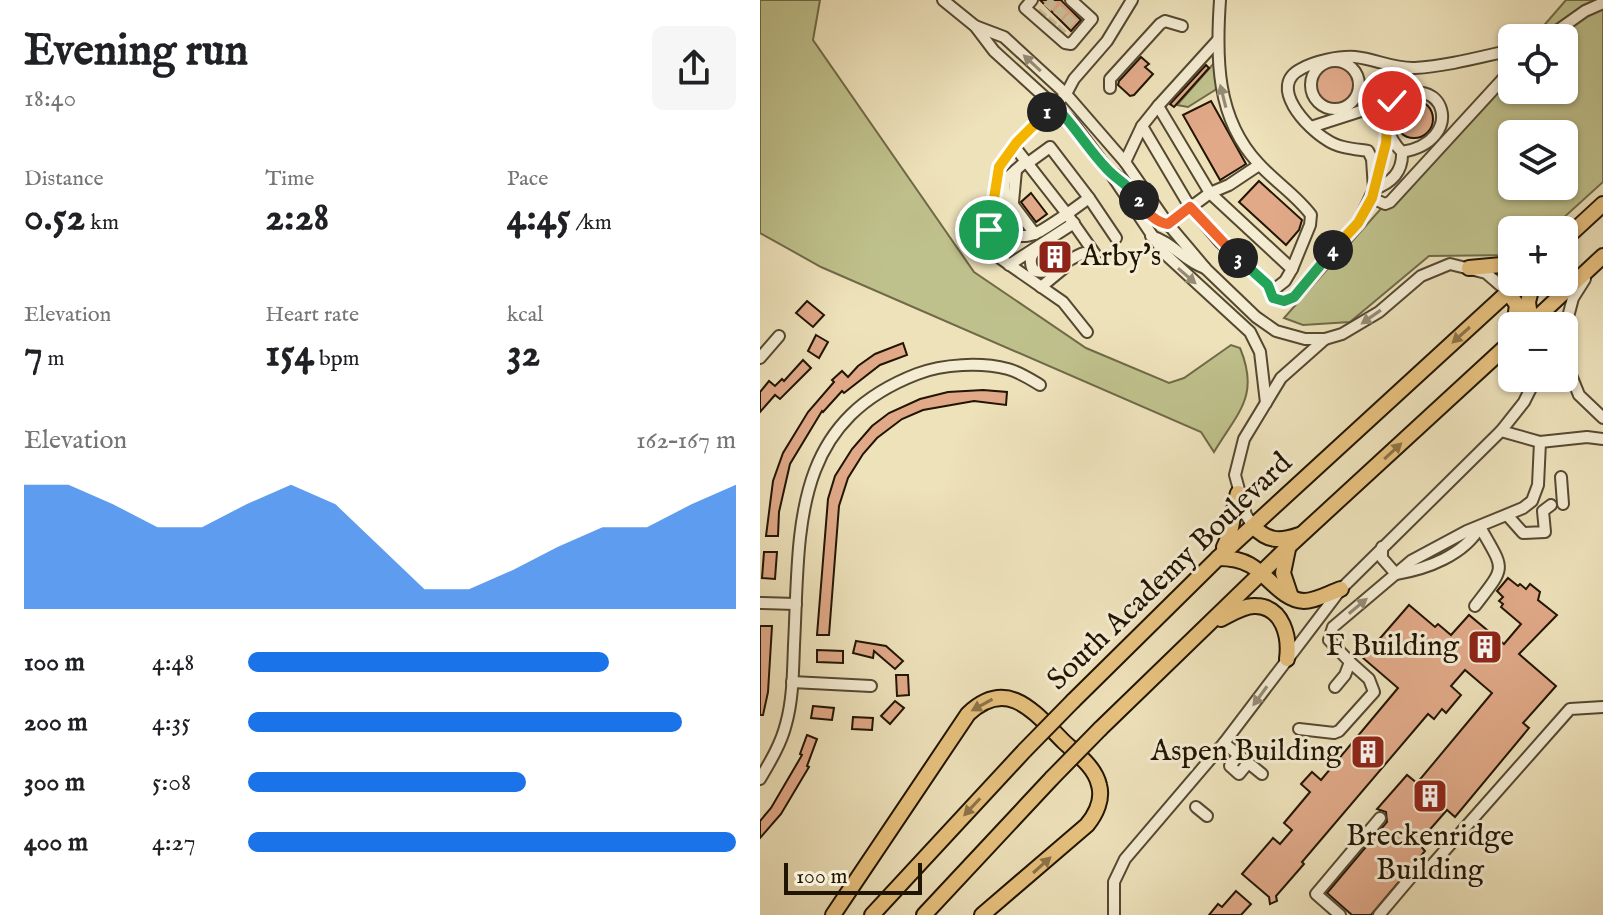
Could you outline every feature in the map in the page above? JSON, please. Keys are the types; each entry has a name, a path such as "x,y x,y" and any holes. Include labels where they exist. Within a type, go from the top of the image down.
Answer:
{"highway":[{"path":"1578,227 1603,204"},
{"path":"1544,312 1597,262"},
{"path":"1469,268 1498,265"},
{"name":"South Academy Boulevard","path":"872,915 1025,750 1218,558 1504,296"},
{"path":"924,915 1100,729 1289,546 1486,364 1498,357"},
{"path":"1238,493 1231,532 1218,558 1240,560 1292,598 1301,601 1341,589"},
{"path":"1253,526 1261,534 1278,540 1303,534"},
{"path":"1289,546 1283,573 1292,598"},
{"path":"1206,626 1243,608 1254,605 1265,608 1274,613 1286,631 1289,642 1287,659"},
{"path":"833,915 968,714 990,699 1010,698 1030,708 1089,766 1099,785 1100,795 1087,825 982,915"},
{"path":"932,915 973,862"}],"street":[{"path":"943,0 975,26 994,51 1072,122 1109,171 1150,236 1179,270 1250,332 1260,352 1266,403"},
{"path":"1032,0 1025,8 1065,43 1071,44 1092,19 1071,0"},
{"path":"1087,332 1063,302 994,254 988,243 989,230 999,167 1014,146 1066,94 1074,79 1107,41 1132,0"},
{"path":"1142,126 1190,207 1220,242 1268,285 1276,288 1285,281 1310,225 1311,215 1249,152 1222,98 1217,41 1220,0"},
{"path":"1565,24 1603,3"},
{"path":"1110,88 1110,79 1160,24 1165,21 1182,26"},
{"path":"975,26 1004,37 1066,94 1125,162 1168,224 1206,269 1256,317 1276,331 1305,339 1325,339"},
{"path":"1125,162 1142,126 1217,41"},
{"path":"1498,53 1414,68 1389,67 1355,57 1335,59 1297,70 1289,81 1288,96 1295,110 1327,141 1368,151 1372,159 1373,193 1385,204 1498,84"},
{"path":"1335,59 1346,62 1355,71 1360,92 1353,103 1334,111 1315,99 1310,88 1312,76 1335,59"},
{"path":"1268,285 1273,298 1284,301 1294,297 1358,223 1373,193 1388,133 1388,114 1396,86 1395,75 1389,67"},
{"path":"1311,127 1421,91 1435,99 1443,114 1441,129 1431,140 1402,152"},
{"path":"1158,106 1210,193 1292,269"},
{"path":"1373,193 1397,174 1403,156 1388,133"},
{"path":"1014,146 1074,223 1090,251"},
{"path":"1035,234 1013,202 1016,170 1050,147 1116,238"},
{"path":"1109,171 1127,184 1152,218 1168,224 1210,193 1229,185 1259,165"},
{"path":"989,230 1022,238 1035,234 1089,198"},
{"path":"1009,265 1074,223"},
{"path":"1150,236 1167,242 1189,262 1206,269"},
{"path":"1039,246 1031,256 1030,264 1039,273 1090,251"},
{"path":"1041,287 1090,251"},
{"path":"1569,312 1573,298 1597,262"},
{"path":"1253,526 1238,493 1235,475 1238,454 1281,378 1325,339 1359,325 1421,276 1450,264 1498,279"},
{"path":"760,358 779,336"},
{"path":"760,779 786,724 792,682 800,531 807,492 816,462 834,434 861,404 905,379 927,371 963,365 1007,369 1040,385"},
{"path":"1114,915 1114,882 1125,859 1224,743 1341,589 1501,431 1529,392"},
{"path":"1578,392 1603,418"},
{"path":"1501,431 1540,442 1587,437 1603,439"},
{"path":"1299,729 1325,733 1339,731 1374,692 1369,679 1333,646 1329,633 1333,627 1411,561 1523,508 1537,494 1540,442"},
{"path":"1561,477 1563,504"},
{"path":"1507,515 1523,533 1545,532 1543,511 1551,505"},
{"path":"1475,606 1500,574 1499,562 1480,527"},
{"path":"1382,547 1385,564 1396,574"},
{"path":"760,603 796,604"},
{"path":"1335,687 1345,675 1350,662"},
{"path":"792,682 871,686"},
{"path":"1379,915 1412,876 1432,865 1570,709 1603,707"},
{"path":"1224,743 1262,774"},
{"path":"1196,807 1207,816"},
{"path":"1340,915 1316,894 1380,818"}],"green space":[{"path":"760,0 820,0 813,40 974,272 1086,348 1169,383 1184,378 1231,345 1240,348 1248,379 1244,403 1214,452 1201,432 821,267 760,233"},
{"path":"1566,0 1603,0 1603,182 1565,216 1498,216 1498,255 1429,256 1350,322 1303,325 1284,318 1498,77 1498,104 1578,104 1578,24 1545,24"},
{"path":"1215,62 1215,90 1188,107 1177,105"}],"building":[{"path":"1040,0 1061,0 1081,20 1071,31"},
{"path":"1141,57 1149,64 1145,67 1153,74 1130,96 1118,85 1119,81"},
{"path":"1206,65 1209,68 1174,107 1170,104"},
{"path":"1335,65 1350,72 1357,87 1350,102 1335,109 1320,102 1313,87 1320,72"},
{"path":"1414,100 1427,106 1433,119 1427,132 1414,138 1401,132 1395,119 1401,106"},
{"path":"1211,101 1246,164 1220,180 1183,115"},
{"path":"1259,181 1302,220 1299,230 1286,245 1239,202"},
{"path":"1031,193 1047,214 1036,222 1021,202"},
{"path":"1064,242 1070,251 1041,264 1040,258"},
{"path":"807,301 824,315 813,327 796,313"},
{"path":"816,335 828,342 819,358 808,351"},
{"path":"903,343 907,355 880,365 844,393 842,391 822,411 790,464 779,512 778,536 766,536 773,481 783,453 808,412 842,371 848,377 875,354"},
{"path":"803,360 811,368 780,399 775,395 760,412 760,392 769,381 775,386 782,379 784,381"},
{"path":"948,392 1007,392 1006,405 974,401 923,410 902,419 877,438 863,454 848,478 839,506 829,635 817,635 828,499 835,476 852,449 872,426 889,413 920,399"},
{"path":"764,552 777,552 775,579 762,578"},
{"path":"1508,578 1526,589 1530,584 1540,592 1538,600 1557,615 1519,654 1556,686 1523,723 1529,728 1455,817 1447,810 1418,843 1425,851 1371,915 1352,915 1327,893 1387,822 1386,812 1377,809 1407,775 1417,783 1492,693 1465,670 1451,686 1461,695 1446,713 1442,709 1434,719 1428,714 1302,862 1304,864 1276,896 1277,901 1270,904 1269,897 1242,874 1273,838 1280,844 1292,830 1284,823 1310,792 1301,784 1312,772 1321,780 1398,688 1363,658 1409,605 1435,627 1438,624 1451,635 1469,615 1504,644 1521,624 1501,607 1503,604 1499,601 1503,597 1497,591"},
{"path":"760,626 772,626 768,692 763,715 760,715"},
{"path":"856,641 886,646 903,661 895,669 874,651 873,658 853,653"},
{"path":"817,650 843,651 843,663 817,662"},
{"path":"896,675 908,675 909,695 897,696"},
{"path":"895,701 904,708 890,724 881,716"},
{"path":"813,706 834,708 832,720 811,718"},
{"path":"853,717 873,718 872,730 852,729"},
{"path":"807,735 817,739 809,767 781,814 760,838 760,821 802,755"},
{"path":"1236,891 1251,904 1241,915 1209,915 1218,904 1222,907"}],"tunnel":[{"path":"1037,19 1054,0"},
{"path":"1047,27 1071,0"},
{"path":"1056,35 1081,8"}],"place":[{"name":"Arby's","path":"1055,257"},
{"name":"F Building","path":"1485,647"},
{"name":"Aspen Building","path":"1368,752"},
{"name":"Breckenridge Building","path":"1430,796"}],"route":[{"path":"989,230 999,167 1017,142 1054,105 1072,122 1109,171 1132,189 1152,218 1168,224 1190,207 1220,242 1268,285 1273,298 1284,301 1294,297 1358,223 1372,198 1386,143 1392,101"}]}
